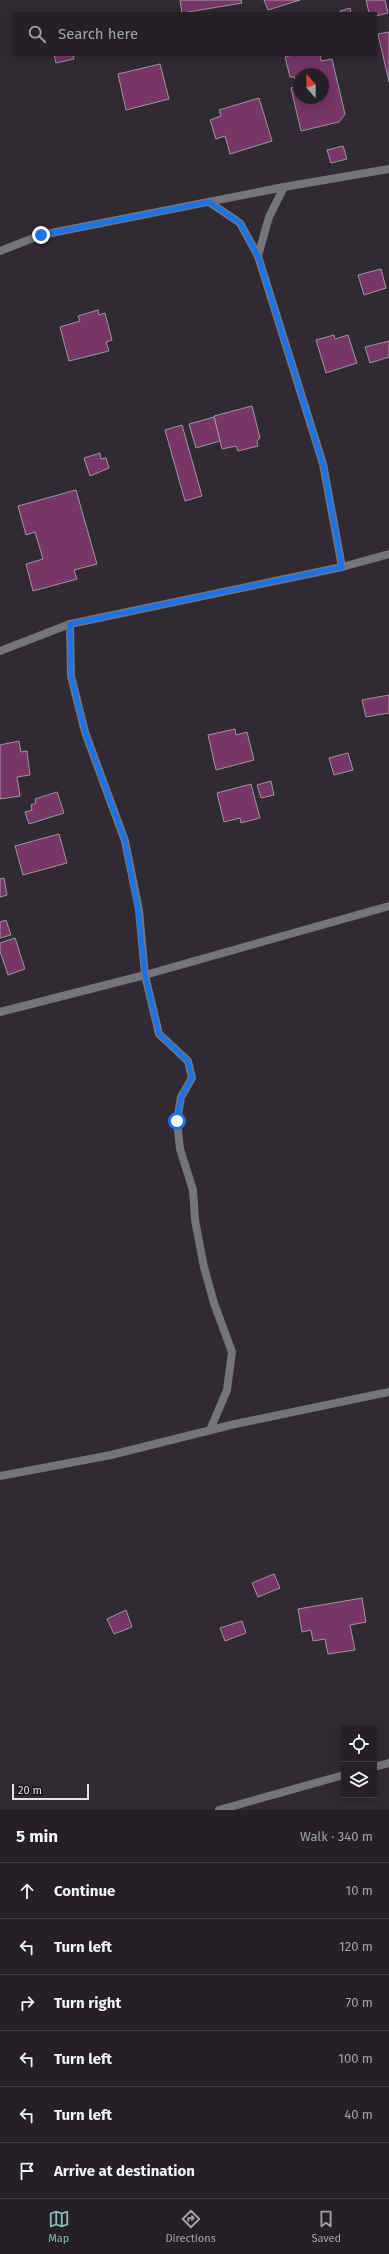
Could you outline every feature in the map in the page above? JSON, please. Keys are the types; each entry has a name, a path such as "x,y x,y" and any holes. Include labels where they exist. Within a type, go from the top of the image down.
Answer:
{"street":[{"path":"0,251 41,235 284,187 389,170"},
{"path":"258,256 268,217 284,187"},
{"path":"209,202 240,223 258,256 323,464 342,567"},
{"path":"0,651 70,624 342,567 389,554"},
{"path":"70,624 71,676 85,732 125,841 138,910 145,975 159,1034 188,1061 192,1078 181,1097 177,1121 180,1149 193,1190 195,1220 204,1267 214,1302 232,1352 227,1390 210,1430"},
{"path":"0,1012 145,975 389,906"},
{"path":"0,1476 110,1455 210,1430 389,1392"},
{"path":"377,1766 389,1763"},
{"path":"219,1810 341,1777"}],"building":[{"path":"180,0 241,0 242,3 188,12 182,12"},
{"path":"264,0 300,0 268,10"},
{"path":"366,0 385,0 388,13 377,16 377,12 369,12"},
{"path":"350,8 351,12 340,12"},
{"path":"389,32 389,82 378,34"},
{"path":"54,56 73,56 74,59 56,63"},
{"path":"320,56 321,61 332,59 345,114 339,122 301,131 295,104 329,104 329,68 293,68 293,77 290,77 285,57"},
{"path":"160,64 169,99 126,110 118,74"},
{"path":"259,98 272,141 230,154 225,136 216,139 210,120 221,116 219,110"},
{"path":"343,146 347,159 331,163 327,150"},
{"path":"381,269 386,288 364,295 358,275"},
{"path":"98,310 99,315 105,313 112,340 106,342 109,351 69,361 60,327 80,321 78,316"},
{"path":"334,335 335,339 348,335 357,363 326,373 316,340"},
{"path":"389,341 389,357 370,363 365,347"},
{"path":"252,406 260,438 257,441 258,446 238,451 236,446 222,449 214,416"},
{"path":"214,417 220,441 196,448 189,424"},
{"path":"182,425 202,496 185,501 165,430"},
{"path":"100,453 101,459 106,458 109,468 90,476 84,458"},
{"path":"76,490 97,564 74,570 77,579 33,591 26,564 43,559 35,532 26,535 18,506"},
{"path":"389,695 389,713 366,717 362,700"},
{"path":"235,729 236,735 247,732 254,760 216,770 208,735"},
{"path":"19,741 21,752 27,751 30,775 17,777 20,796 0,799 0,745"},
{"path":"348,753 353,770 334,775 329,758"},
{"path":"271,781 274,795 261,798 257,785"},
{"path":"251,784 260,818 241,823 240,818 224,822 217,793"},
{"path":"57,792 64,813 29,824 25,812 32,810 31,805 36,803 35,799"},
{"path":"59,834 67,863 23,875 15,846"},
{"path":"4,878 7,895 0,897 0,879"},
{"path":"6,920 11,935 0,938 0,922"},
{"path":"15,938 25,969 8,975 0,951 0,943"},
{"path":"274,1574 280,1588 258,1597 252,1583"},
{"path":"362,1598 366,1622 350,1625 355,1650 328,1654 325,1639 313,1641 311,1630 302,1632 298,1609"},
{"path":"126,1610 132,1627 114,1634 107,1619"},
{"path":"242,1621 246,1633 225,1641 220,1628"}],"route":[{"path":"41,235 209,202 240,223 258,256 299,382 323,464 342,567 70,624 71,676 85,732 125,841 138,910 145,975 152,1009 159,1034 175,1047 188,1061 192,1078 181,1097 177,1121"}]}
